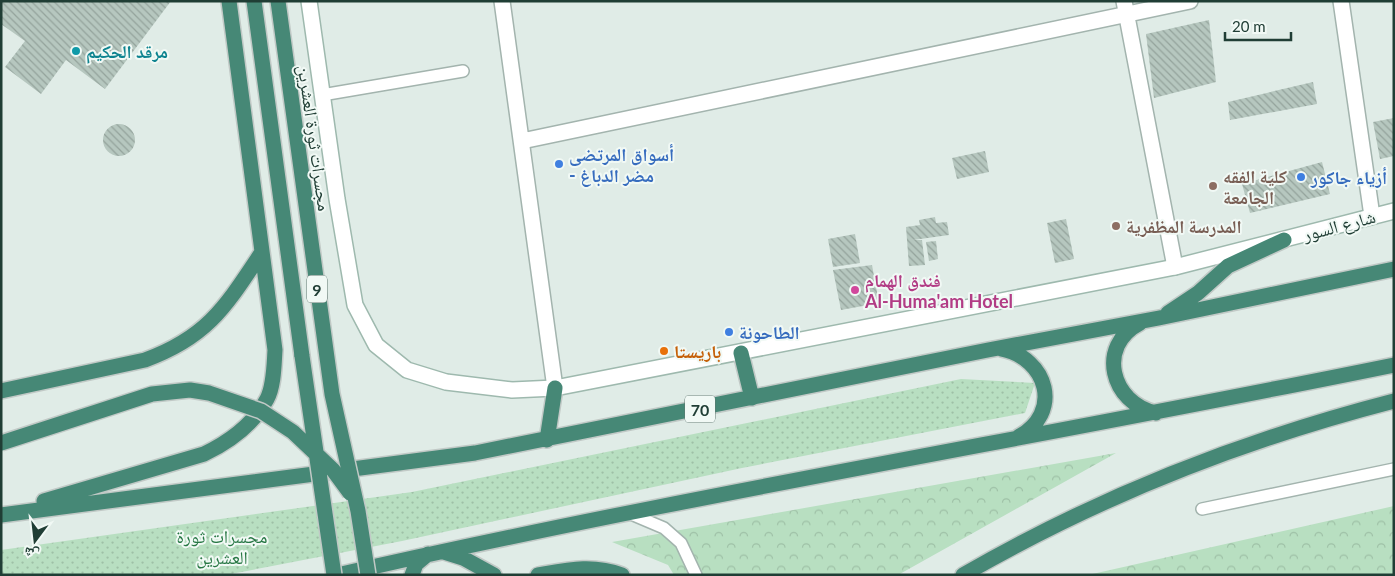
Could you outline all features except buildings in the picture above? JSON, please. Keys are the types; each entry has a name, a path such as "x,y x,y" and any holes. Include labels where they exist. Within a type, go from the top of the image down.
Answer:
{"highway":[{"path":"1,514 204,454 226,443 245,428 268,398 275,350 229,1"},
{"name":"9","path":"254,1 336,575"},
{"name":"مجسرات ثورة العشرين","path":"278,1 332,394 358,511 369,575"},
{"path":"1159,413 1146,410 1124,396 1118,384 1114,372 1114,359 1125,335 1198,293 1228,266 1284,240"},
{"path":"1,391 145,360 167,352 188,340 212,321 223,309 262,252"},
{"name":"70","path":"1,514 475,453 988,350 1153,319 1394,269"},
{"path":"988,350 1002,349 1021,356 1037,369 1043,382 1045,396 1043,409 1037,422 1027,432 1015,439"},
{"path":"741,353 752,398"},
{"path":"336,575 433,553 1015,439 1159,413 1394,365"},
{"path":"547,440 555,388"},
{"path":"1,443 152,394 190,390 210,393 261,411 293,432 343,482 358,511"},
{"path":"963,575 1041,532 1102,502 1164,476 1278,434 1394,401"},
{"path":"412,575 416,564 433,553 450,553 464,558 494,575"},
{"path":"538,575 583,568 600,568 622,575"}],"street":[{"name":"شارع السور","path":"309,1 355,305 376,345 407,370 446,382 512,390 555,388 1175,267 1394,211"},
{"path":"502,1 555,388"},
{"path":"522,141 1125,8 1190,1"},
{"path":"1340,1 1372,216"},
{"path":"1125,8 1175,267"}],"lane":[{"path":"322,95 463,71"},
{"path":"1202,509 1394,469"},
{"path":"631,514 664,528 681,542 696,575"}],"green space":[{"name":"مجسرات ثورة العشرين","path":"961,379 1035,383 1025,413 742,468 402,541 226,575 1,575 1,550 412,492"},
{"path":"1116,453 898,575 674,575 668,565 612,542"},
{"path":"1394,506 1394,575 1088,575"}],"place":[{"name":"مرقد الحكيم","path":"76,51"},
{"name":"أسواق المرتضى - مضر الدباغ","path":"559,164"},
{"name":"أزياء جاكور","path":"1301,177"},
{"name":"كلية الفقه الجامعة","path":"1213,186"},
{"name":"المدرسة المظفرية","path":"1116,226"},
{"name":"فندق الهمام Al-Huma'am Hotel","path":"855,290"},
{"name":"الطاحونة","path":"729,332"},
{"name":"باريستا","path":"664,351"}]}
